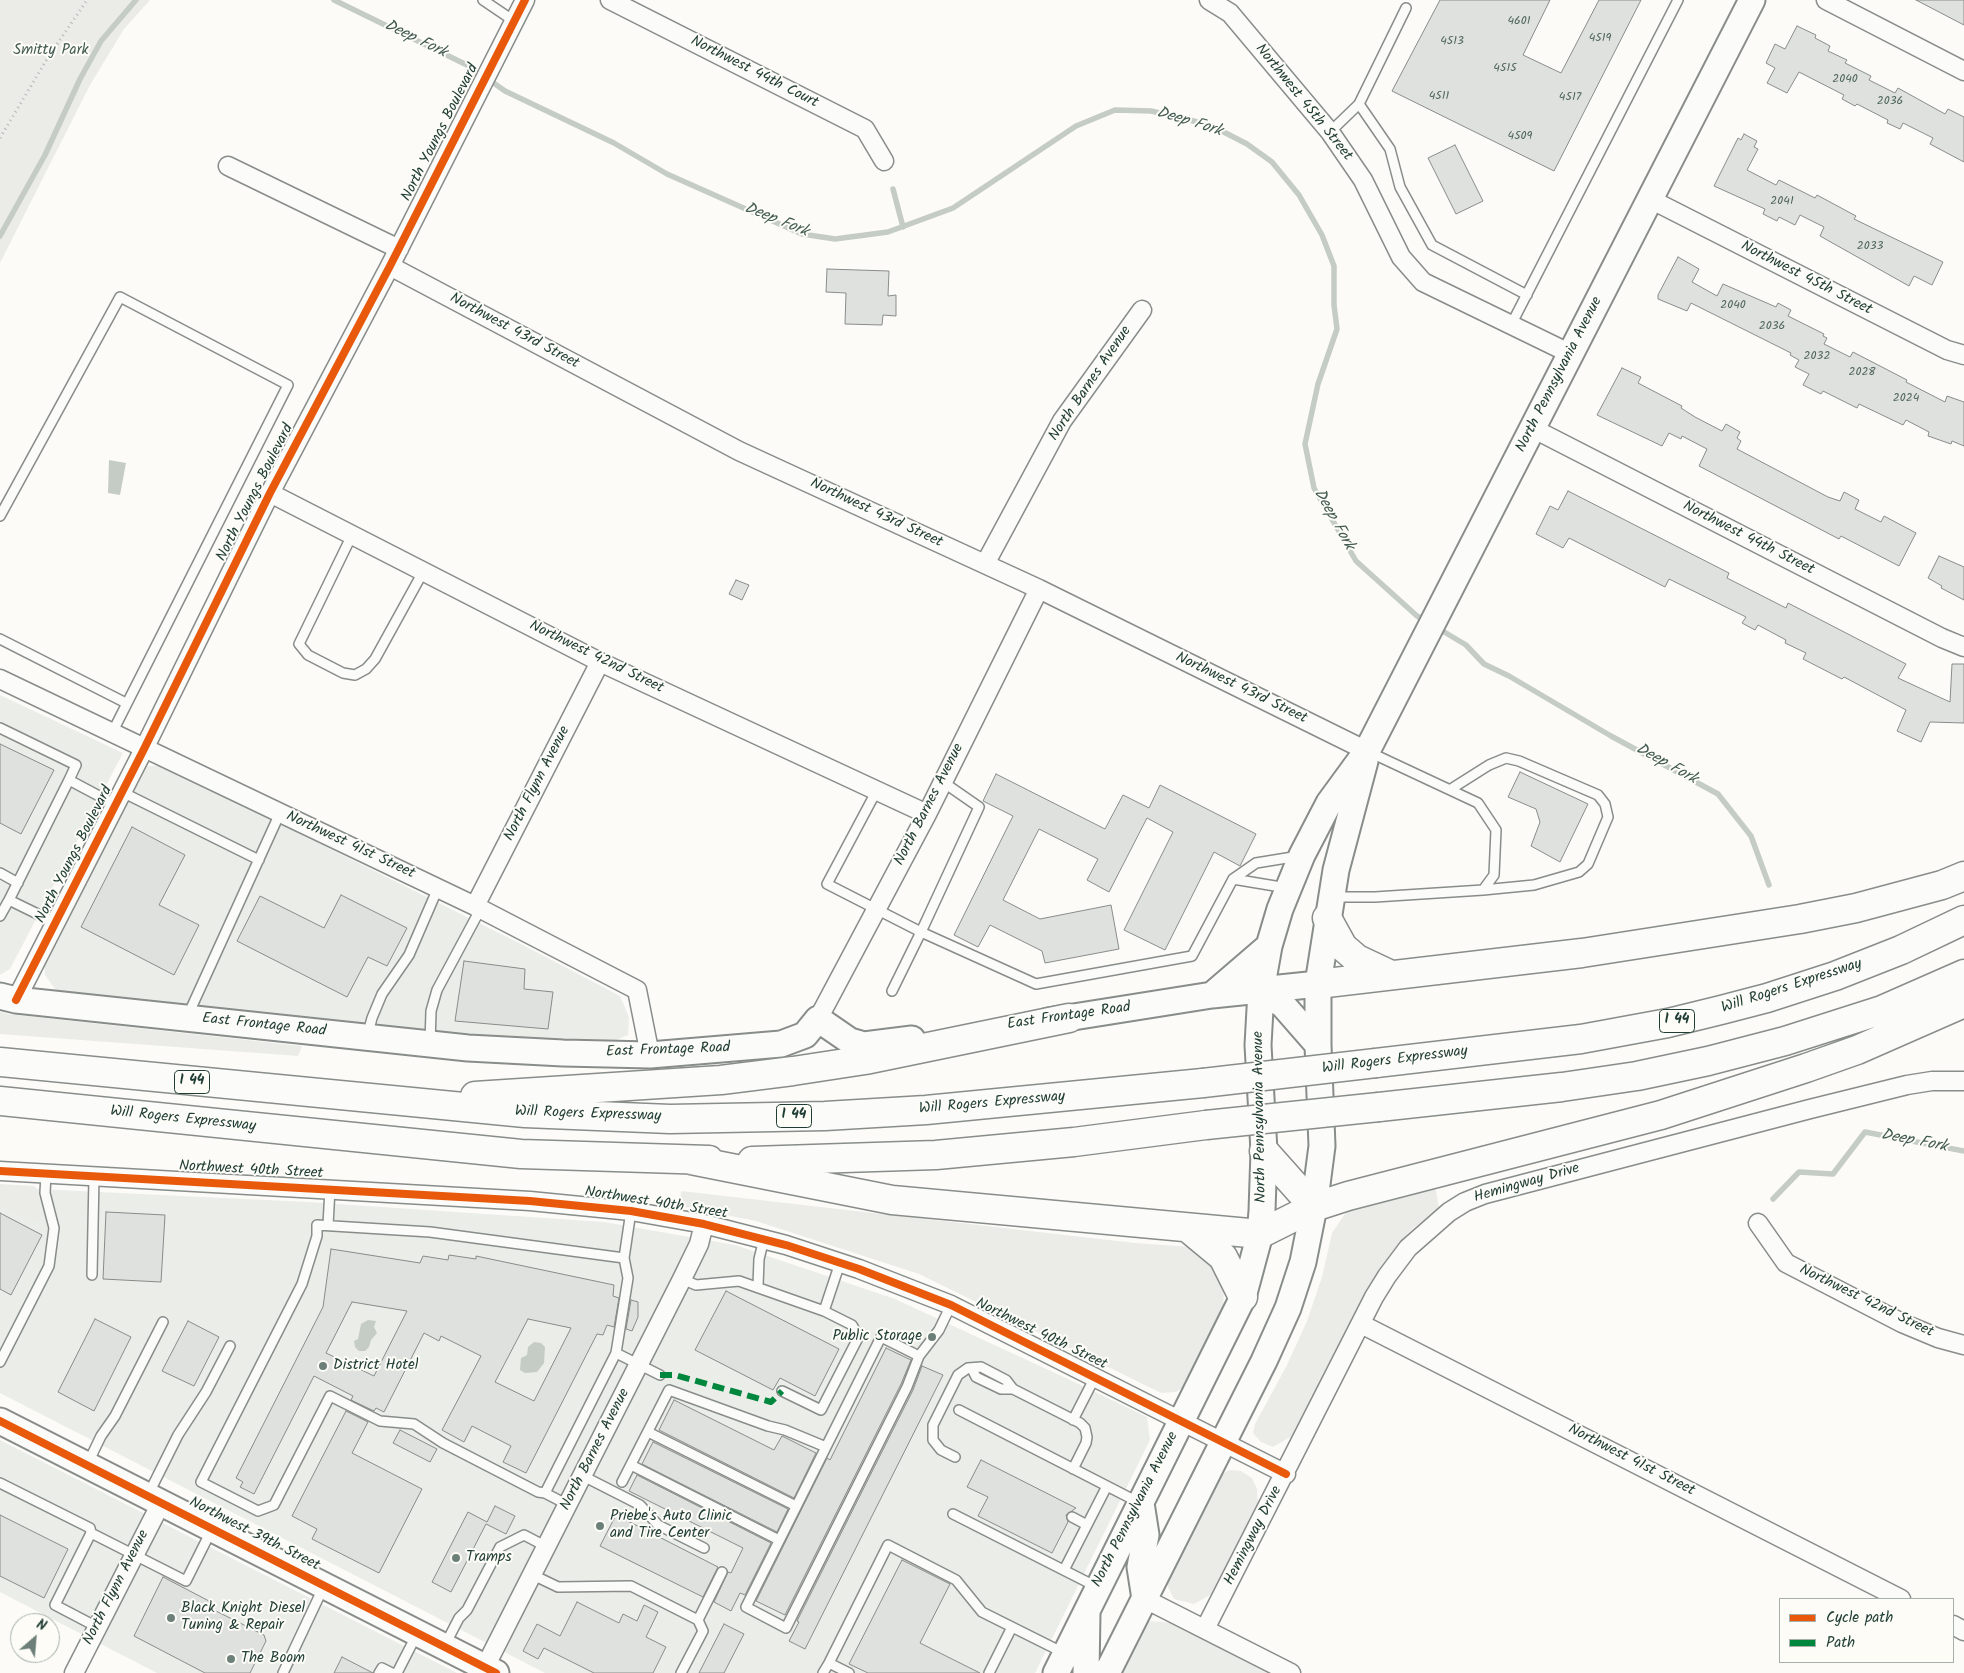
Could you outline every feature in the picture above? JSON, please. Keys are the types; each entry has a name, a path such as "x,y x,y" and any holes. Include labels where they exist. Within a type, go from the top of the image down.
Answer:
{"highway":[{"path":"1318,984 1582,953 1800,919 1856,908 1964,876"},
{"path":"1329,908 1343,947 1357,959 1393,976"},
{"name":"Will Rogers Expressway","path":"0,1062 384,1102 525,1114 670,1119 825,1116 1029,1102 1581,1039 1668,1023 1766,998 1835,976 1901,950 1964,920"},
{"name":"Will Rogers Expressway","path":"0,1102 521,1154 768,1161 936,1155 1074,1142 1206,1125 1562,1087 1637,1076 1708,1062 1785,1041 1882,1010 1964,974"},
{"path":"691,1160 892,1200 1260,1234 1314,1207 1661,1115 1857,1050 1964,1003"},
{"path":"384,1102 721,1080 865,1060 1069,1018"},
{"path":"1264,1151 1314,1207"},
{"path":"1188,1228 1223,1257 1243,1298"}],"main road":[{"name":"North Pennsylvania Avenue","path":"1060,1663 1218,1352 1243,1298 1260,1234 1264,1151 1258,1045 1261,990 1269,946 1288,888 1329,803 1367,751 1752,0"},
{"name":"North Pennsylvania Avenue","path":"1107,1673 1288,1308 1303,1262 1314,1207 1322,1146 1318,1045 1318,984 1329,908 1367,751"},
{"path":"1212,995 1269,946"},
{"name":"East Frontage Road","path":"8,998 430,1044 525,1051 650,1055 781,1044 805,1035 818,1019 850,1041 864,1045 1069,1018 1212,995 1318,984"},
{"path":"1261,990 1283,1005 1318,1045"},
{"name":"Northwest 39th Street","path":"0,1421 444,1647 487,1671"},
{"path":"1141,1503 1146,1535 1140,1567 1145,1598"},
{"path":"1086,1673 1092,1598"}],"street":[{"name":"North Youngs Boulevard","path":"8,998 56,923 270,493 399,249 525,0"},
{"name":"Northwest 44th Court","path":"610,0 865,129 884,161"},
{"name":"Northwest 45th Street","path":"1209,0 1233,6 1330,132 1363,180 1401,257 1424,282 1571,354"},
{"path":"1826,0 1964,71"},
{"path":"228,166 399,249"},
{"name":"Northwest 45th Street","path":"1650,199 1947,350 1964,355"},
{"name":"Northwest 43rd Street","path":"390,266 739,451 1039,589 1367,751"},
{"name":"North Barnes Avenue","path":"985,564 1062,421 1142,310"},
{"name":"Northwest 44th Street","path":"1532,428 1934,634 1964,646"},
{"name":"Northwest 42nd Street","path":"270,493 600,662 926,814"},
{"name":"North Barnes Avenue","path":"818,1019 943,782 1039,589"},
{"name":"North Flynn Avenue","path":"478,907 600,662"},
{"name":"Northwest 41st Street","path":"0,679 478,907 637,990 650,1055"},
{"name":"Hemingway Drive","path":"1206,1629 1387,1276 1408,1248 1449,1212 1475,1198 1748,1125 1897,1088 1932,1081 1964,1081"},
{"name":"Northwest 40th Street","path":"0,1171 530,1201 631,1211 704,1224 764,1239 840,1263 909,1287 951,1305 1286,1474"},
{"name":"Northwest 42nd Street","path":"1758,1223 1786,1263 1908,1326 1938,1338 1964,1345"},
{"name":"North Barnes Avenue","path":"487,1671 582,1476 699,1244 704,1224"},
{"name":"Northwest 41st Street","path":"1361,1324 1899,1598"},
{"name":"North Flynn Avenue","path":"74,1673 134,1555 154,1499"},
{"path":"1145,1598 1291,1673"}],"lane":[{"path":"484,0 514,20"},
{"path":"1511,325 1678,0"},
{"path":"1330,132 1358,104 1406,8"},
{"path":"1358,104 1390,149 1400,187 1432,245 1527,295"},
{"path":"0,516 120,297 288,385 112,733"},
{"path":"352,535 298,644 308,655 343,673 355,674 366,669 375,659 423,572"},
{"path":"0,639 126,703"},
{"path":"0,728 76,765 0,916"},
{"path":"1367,751 1478,803 1496,830 1494,875 1483,890"},
{"path":"1329,908 1375,897 1534,885 1579,872 1588,864 1608,817 1605,804 1598,795 1519,761 1506,758 1489,765 1451,790"},
{"path":"69,780 119,799 258,860"},
{"path":"892,992 979,807 943,782"},
{"path":"876,790 827,884 921,932 1036,984 1192,956 1233,879 1256,863 1302,856"},
{"path":"187,1018 280,813"},
{"path":"0,873 18,883"},
{"path":"1233,879 1288,888"},
{"path":"367,1037 372,1018 382,994 408,955 438,888"},
{"path":"9,900 56,923"},
{"path":"430,1044 431,1011 437,990 478,907"},
{"path":"0,1362 49,1266 54,1228 45,1193 46,1174"},
{"path":"92,1275 94,1177"},
{"path":"328,1225 330,1189"},
{"path":"545,1493 616,1353 628,1278 624,1258 631,1211"},
{"path":"568,1505 545,1493 538,1492 443,1443 414,1424 380,1421 330,1396 274,1505 258,1511 201,1482 302,1284 317,1236 318,1226 328,1225 489,1238 624,1258"},
{"path":"758,1286 759,1258 764,1239"},
{"path":"824,1311 840,1263"},
{"path":"682,1279 696,1284 739,1280 824,1311 852,1325 856,1332 857,1340 821,1410 782,1391"},
{"path":"919,1356 882,1337 746,1607 786,1628 907,1387 919,1356 939,1330 951,1305"},
{"path":"87,1465 101,1436 115,1416 163,1322"},
{"path":"154,1499 178,1435 206,1392 230,1346"},
{"path":"616,1353 660,1375"},
{"path":"955,1457 940,1450 933,1440 933,1425 962,1370 981,1367 1006,1380 1013,1389 1085,1428 1087,1437 1073,1469"},
{"path":"1073,1420 1095,1376"},
{"path":"622,1482 669,1390 768,1426 785,1430 826,1447"},
{"path":"959,1410 1141,1503"},
{"path":"648,1432 796,1506"},
{"path":"631,1465 779,1540"},
{"path":"582,1476 640,1505 658,1525 704,1548"},
{"path":"0,1483 90,1528 91,1533 186,1581 212,1529"},
{"path":"1064,1570 1108,1486"},
{"path":"953,1514 1064,1570 1092,1598"},
{"path":"1072,1517 1087,1525"},
{"path":"91,1533 55,1605 97,1627"},
{"path":"444,1647 459,1618 467,1610 500,1547 524,1535 547,1547"},
{"path":"823,1673 888,1545 956,1580 982,1612 1012,1627 1060,1663"},
{"path":"698,1620 722,1572"},
{"path":"533,1575 558,1587 631,1586 698,1620 703,1631 681,1673"},
{"path":"282,1673 324,1586"},
{"path":"989,1673 1012,1627"},
{"path":"397,1673 417,1634"},
{"path":"829,1663 849,1673"},
{"path":"379,1673 382,1668 392,1673"}],"path":[{"path":"0,138 48,58 86,0"}],"shaded area":[{"path":"109,460 126,463 120,495 108,493"},
{"path":"0,695 123,753 10,969 0,975"},
{"path":"146,766 164,766 523,945 620,996 629,1017 628,1035 602,1046 517,1042 57,992 45,975 44,963"},
{"path":"0,1185 37,1189 308,1202 604,1222 735,1245 895,1299 1068,1379 1147,1417 1150,1440 1035,1673 545,1673 0,1393"},
{"path":"368,1320 376,1321 374,1327 377,1333 365,1351 359,1351 355,1347 354,1341 358,1339 361,1324"},
{"path":"534,1342 541,1343 545,1347 544,1363 537,1372 525,1373 520,1370 521,1358 527,1355 528,1347"},
{"path":"0,1440 457,1673 157,1673 60,1623 60,1613 41,1613 0,1592"},
{"path":"1149,1621 1172,1623 1267,1673 1116,1673 1132,1639"}],"green space":[{"name":"Smitty Park","path":"0,0 150,0 124,29 90,85 0,263"},
{"path":"0,1012 302,1046 298,1056 0,1034"},
{"path":"0,1184 34,1186 37,1189 40,1217 37,1221 0,1206"},
{"path":"1435,1185 1439,1208 1411,1230 1394,1249 1371,1283 1292,1436 1273,1447 1261,1442 1253,1433 1255,1424 1287,1365 1307,1321 1322,1277 1332,1233 1345,1214 1363,1202"},
{"path":"681,1191 1135,1243 1192,1247 1214,1262 1224,1288 1223,1312 1189,1383 1176,1392 1161,1393 919,1274 756,1221 680,1206"},
{"path":"1229,1470 1241,1471 1252,1478 1257,1489 1258,1502 1212,1594 1194,1604 1174,1599 1168,1587 1166,1575 1215,1479"}],"building":[{"path":"1440,0 1550,0 1523,55 1561,73 1599,0 1641,0 1554,171 1392,91"},
{"path":"1916,0 1964,0 1964,25"},
{"path":"1797,26 1816,35 1815,38 1830,46 1828,51 1847,60 1845,63 1871,76 1869,80 1895,93 1898,88 1945,114 1948,109 1964,117 1964,162 1930,144 1933,138 1903,123 1900,129 1887,123 1888,120 1857,104 1855,106 1842,99 1844,95 1799,72 1787,93 1767,83 1775,68 1766,63 1775,44 1785,49"},
{"path":"1744,134 1757,141 1754,147 1758,149 1747,170 1776,185 1779,180 1815,198 1817,195 1856,216 1854,219 1943,262 1932,285 1914,276 1909,286 1820,236 1824,227 1800,215 1795,225 1779,217 1777,221 1763,214 1765,209 1714,186 1738,138 1741,140"},
{"path":"1455,145 1483,201 1456,214 1428,158"},
{"path":"1678,257 1699,269 1692,282 1717,296 1723,284 1776,307 1778,303 1791,310 1788,316 1824,334 1823,336 1827,338 1824,344 1850,357 1853,352 1945,402 1947,396 1964,402 1964,446 1952,441 1951,444 1928,436 1929,432 1906,420 1903,425 1859,404 1857,408 1823,391 1821,394 1803,385 1809,374 1795,367 1799,360 1790,355 1791,353 1691,303 1687,311 1658,299 1658,295"},
{"path":"827,269 889,271 888,296 896,295 896,316 883,315 882,325 845,324 846,293 826,292"},
{"path":"1622,368 1641,377 1638,383 1682,406 1681,408 1695,417 1722,431 1726,424 1740,432 1737,438 1741,441 1737,449 1828,497 1840,501 1844,492 1859,500 1855,509 1881,522 1884,516 1916,533 1899,566 1841,536 1839,539 1699,466 1707,449 1682,436 1681,439 1669,433 1662,446 1597,415"},
{"path":"1568,491 1729,573 1727,578 1786,608 1788,603 1906,664 1898,678 1950,702 1952,664 1964,664 1964,723 1930,722 1921,742 1897,731 1906,710 1844,677 1842,679 1803,659 1806,653 1785,643 1786,640 1758,625 1755,630 1742,623 1746,617 1669,579 1665,587 1569,538 1563,548 1536,534 1550,506 1558,510"},
{"path":"1939,556 1964,567 1964,600 1941,588 1942,586 1928,578"},
{"path":"736,580 749,585 742,600 729,594"},
{"path":"0,744 54,770 21,834 0,823"},
{"path":"1520,772 1588,804 1560,862 1531,846 1540,822 1536,809 1508,797"},
{"path":"996,774 1105,829 1123,795 1149,808 1160,785 1256,834 1240,866 1214,852 1165,950 1124,930 1173,832 1147,818 1109,892 1087,880 1098,859 1039,829 1003,900 1040,919 1111,905 1119,949 1045,963 1042,951 990,925 978,947 954,935 1013,816 983,801"},
{"path":"132,827 185,855 159,905 199,925 174,975 81,927"},
{"path":"341,895 407,928 387,966 368,957 347,997 237,941 260,896 324,928"},
{"path":"464,961 525,969 524,989 553,992 548,1029 455,1021"},
{"path":"106,1212 165,1215 161,1282 103,1279"},
{"path":"0,1213 42,1235 11,1295 0,1289"},
{"name":"District Hotel","path":"331,1249 420,1263 423,1256 448,1260 449,1255 476,1259 476,1256 614,1285 613,1296 619,1298 614,1327 607,1325 603,1335 597,1334 526,1473 503,1462 511,1446 472,1426 464,1442 442,1430 481,1356 441,1336 439,1341 424,1333 384,1412 376,1408 374,1411 351,1400 353,1396 314,1376 254,1494 240,1487 243,1482 236,1478 323,1307","holes":["352,1302 407,1311 374,1376 326,1353","528,1319 571,1328 534,1401 495,1382"]},
{"path":"726,1291 839,1349 815,1396 780,1378 773,1390 695,1350"},
{"path":"631,1300 638,1302 638,1317 632,1331 626,1329"},
{"path":"95,1319 131,1337 94,1411 58,1392"},
{"path":"188,1321 219,1337 194,1386 162,1371"},
{"path":"886,1348 911,1360 901,1384 785,1615 756,1601 827,1458 830,1460"},
{"path":"922,1366 943,1375 805,1649 789,1641 799,1622 797,1621 913,1390"},
{"path":"674,1400 774,1450 782,1436 816,1453 794,1498 659,1430"},
{"path":"346,1411 368,1422 352,1453 422,1489 379,1573 312,1539 317,1529 292,1516"},
{"path":"400,1430 437,1449 430,1462 393,1443"},
{"path":"653,1442 788,1509 777,1532 642,1464"},
{"path":"981,1460 1076,1508 1066,1515 1068,1522 1052,1553 978,1516 988,1497 967,1487"},
{"path":"637,1475 771,1543 745,1595 740,1593 731,1611 714,1602 728,1572 731,1573 743,1548 629,1491"},
{"name":"Tramps","path":"495,1506 515,1516 506,1534 486,1524 451,1592 432,1582 468,1512 487,1522"},
{"path":"0,1515 68,1549 44,1598 0,1576"},
{"path":"616,1515 718,1567 703,1597 600,1546"},
{"path":"902,1560 950,1584 920,1643 980,1673 868,1673 849,1664"},
{"path":"163,1577 209,1601 206,1606 264,1635 266,1641 250,1673 205,1673 134,1636"},
{"path":"577,1602 619,1623 623,1614 637,1621 644,1605 658,1612 646,1637 666,1647 653,1673 594,1673 544,1648 538,1659 523,1651 537,1624 560,1636"},
{"path":"724,1624 744,1634 724,1673 699,1673"},
{"path":"342,1657 373,1673 334,1673"}],"waterway":[{"name":"Deep Fork","path":"0,236 45,155 80,79 101,41 136,0"},
{"name":"Deep Fork","path":"334,0 471,67 505,91 614,143 667,174 802,234 835,239 888,232 953,208 1076,126 1115,110 1151,111 1186,119 1212,126 1247,144 1272,162 1299,195 1322,235 1334,266 1334,305 1337,329 1318,384 1305,444 1314,488 1356,561 1417,616 1426,621"},
{"path":"893,189 903,227"},
{"name":"Deep Fork","path":"1436,627 1466,645 1484,664 1509,676 1611,736 1718,794 1751,836 1769,885"},
{"path":"1773,1199 1799,1172 1833,1174 1865,1132 1964,1151"}],"marked path":[{"path":"660,1375 675,1375 771,1402 782,1391"}],"cycle path":[{"path":"16,1000 144,749 270,493 390,266 525,0"},
{"path":"0,1171 530,1201 631,1211 704,1224 786,1245 859,1269 951,1305 1286,1474"},
{"path":"0,1421 496,1673"}],"place":[{"name":"Public Storage","path":"932,1337"},
{"name":"District Hotel","path":"323,1366"},
{"name":"Priebe's Auto Clinic and Tire Center","path":"600,1526"},
{"name":"Tramps","path":"456,1558"},
{"name":"Black Knight Diesel Tuning & Repair","path":"171,1618"},
{"name":"The Boom","path":"231,1659"}]}
